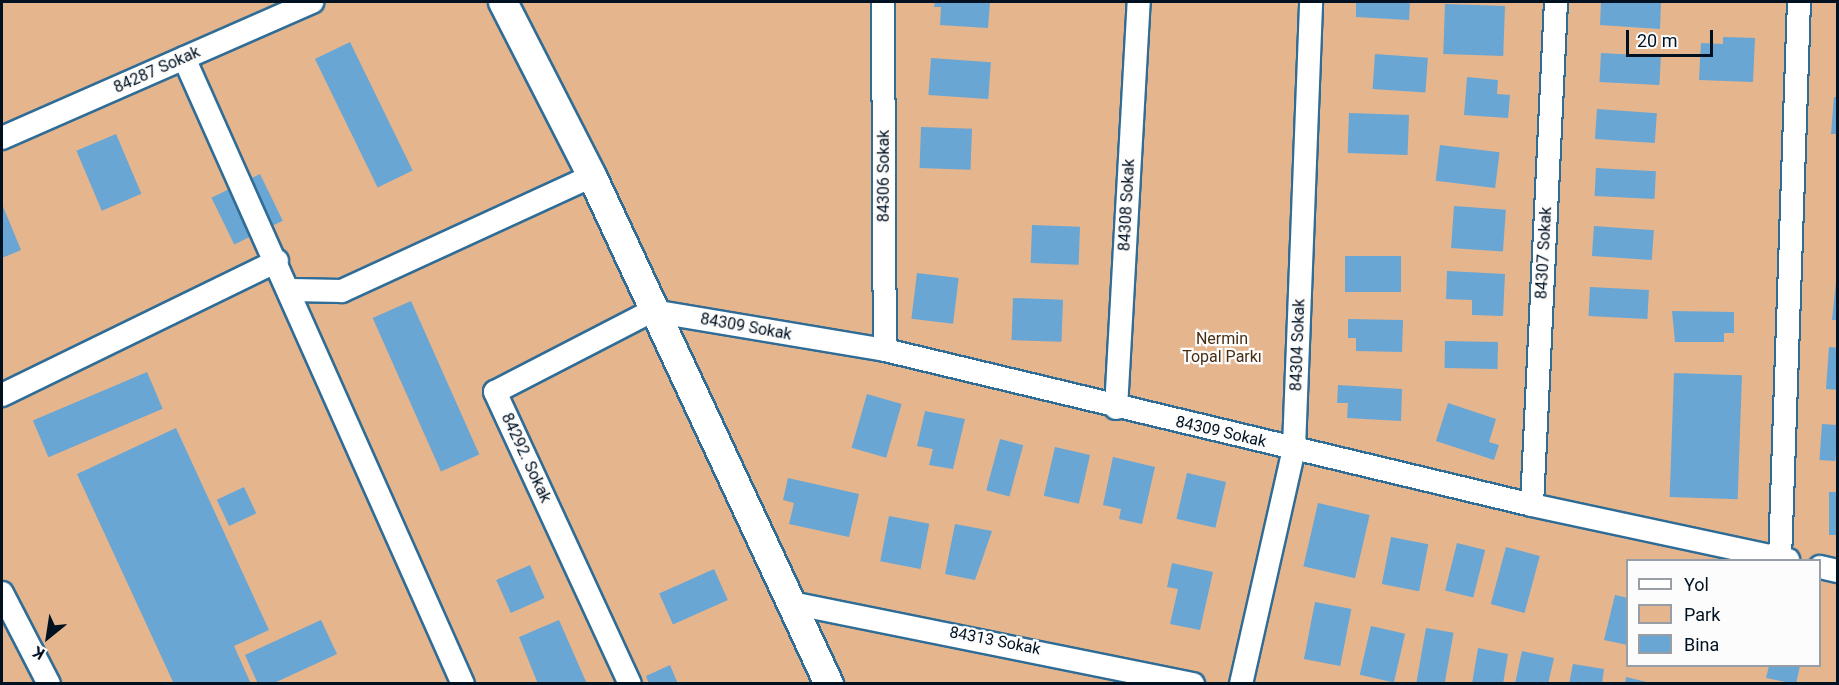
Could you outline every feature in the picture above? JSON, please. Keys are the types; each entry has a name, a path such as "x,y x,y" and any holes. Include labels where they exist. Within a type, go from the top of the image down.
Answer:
{"street":[{"name":"84287 Sokak","path":"2,138 312,2"},
{"path":"503,2 592,176 652,311 796,604 829,684"},
{"name":"84306 Sokak","path":"883,2 885,350"},
{"name":"84308 Sokak","path":"1116,408 1138,2"},
{"name":"84304 Sokak","path":"1241,684 1294,448 1311,2"},
{"name":"84307 Sokak","path":"1532,506 1556,2"},
{"path":"1784,559 1799,2"},
{"path":"184,58 291,290 463,684"},
{"path":"291,290 342,291 592,176"},
{"path":"2,395 278,261"},
{"name":"84309 Sokak","path":"652,311 885,350 1116,408 1294,448 1532,506 1779,559"},
{"name":"84292. Sokak","path":"630,684 495,392 652,311"},
{"path":"1821,567 1838,571"},
{"path":"2,593 49,684"},
{"name":"84313 Sokak","path":"796,604 1148,677 1193,684"}],"green space":[{"name":"Nermin Topal Parkı","path":"2,2 1837,2 1837,683 2,683"}],"building":[{"path":"935,2 990,2 988,28 940,25 941,7 934,7"},
{"path":"1356,2 1410,2 1409,20 1356,17"},
{"path":"1601,2 1661,2 1660,29 1600,25"},
{"path":"1445,4 1505,6 1503,56 1443,54"},
{"path":"1723,37 1755,38 1753,82 1699,80 1701,43 1723,44"},
{"path":"350,42 413,171 378,188 315,59"},
{"path":"1601,53 1661,56 1659,85 1599,82"},
{"path":"1375,54 1428,58 1425,93 1373,89"},
{"path":"931,58 991,62 988,99 928,95"},
{"path":"1467,77 1498,80 1497,94 1510,95 1508,118 1464,115"},
{"path":"1834,97 1838,97 1838,134 1831,134"},
{"path":"1597,109 1657,113 1655,143 1595,139"},
{"path":"1349,113 1409,115 1408,155 1348,153"},
{"path":"921,127 972,129 971,170 920,168"},
{"path":"116,134 141,194 102,211 76,151"},
{"path":"1440,145 1500,152 1495,188 1436,181"},
{"path":"1596,168 1656,171 1654,199 1595,196"},
{"path":"260,174 283,221 234,244 211,198"},
{"path":"2,204 21,250 2,258"},
{"path":"1454,206 1506,210 1503,252 1451,248"},
{"path":"1032,225 1080,227 1079,265 1031,263"},
{"path":"1594,226 1654,230 1652,260 1592,256"},
{"path":"1345,256 1401,256 1401,292 1345,292"},
{"path":"1447,271 1505,274 1503,316 1472,315 1472,300 1446,299"},
{"path":"917,273 959,278 953,324 911,319"},
{"path":"1836,282 1838,282 1838,320 1832,320"},
{"path":"1590,287 1649,290 1647,319 1588,316"},
{"path":"1013,298 1063,300 1062,342 1012,340"},
{"path":"411,301 479,454 441,472 373,318"},
{"path":"1672,311 1734,312 1734,333 1724,333 1724,342 1675,342"},
{"path":"1348,319 1403,320 1402,352 1356,351 1356,338 1348,338"},
{"path":"1445,341 1498,342 1498,369 1445,368"},
{"path":"1829,347 1838,348 1838,390 1826,389"},
{"path":"147,372 163,409 48,457 33,420"},
{"path":"1674,373 1742,375 1738,499 1670,497"},
{"path":"1338,385 1402,389 1401,421 1347,418 1348,403 1337,403"},
{"path":"867,394 902,404 886,458 852,448"},
{"path":"1448,403 1496,419 1489,442 1499,445 1494,460 1436,441"},
{"path":"925,411 965,419 953,469 929,465 933,449 917,446"},
{"path":"1822,424 1838,425 1835,461 1819,460"},
{"path":"176,428 269,630 234,646 251,684 174,684 77,474"},
{"path":"1000,439 1023,445 1009,496 986,490"},
{"path":"1055,447 1090,455 1079,504 1044,496"},
{"path":"1113,457 1155,467 1142,524 1119,519 1121,509 1103,505"},
{"path":"1187,473 1226,482 1215,528 1176,519"},
{"path":"788,478 859,494 849,537 789,524 794,503 783,500"},
{"path":"244,487 256,513 229,526 217,500"},
{"path":"1829,492 1838,492 1838,535 1829,535"},
{"path":"1318,503 1370,515 1355,578 1303,566"},
{"path":"889,516 929,524 920,569 880,561"},
{"path":"955,524 992,531 975,580 945,574"},
{"path":"1391,537 1428,544 1419,591 1382,584"},
{"path":"1457,543 1485,550 1473,598 1445,591"},
{"path":"1506,547 1540,556 1525,613 1491,604"},
{"path":"1172,563 1213,572 1200,630 1170,624 1178,589 1167,587"},
{"path":"530,565 545,598 511,613 496,580"},
{"path":"714,569 728,600 673,624 659,593"},
{"path":"1615,595 1626,598 1626,645 1604,640"},
{"path":"1315,602 1351,609 1340,666 1304,659"},
{"path":"321,620 337,654 272,684 258,684 245,655"},
{"path":"559,620 587,684 538,684 519,637"},
{"path":"1371,626 1405,634 1394,683 1360,675"},
{"path":"1426,628 1454,633 1445,684 1416,684"},
{"path":"1478,648 1508,654 1503,684 1472,684"},
{"path":"1522,651 1554,658 1548,684 1515,684"},
{"path":"1573,664 1604,669 1602,684 1569,684"},
{"path":"670,665 678,684 649,684 646,676"},
{"path":"1769,667 1800,667 1796,684 1766,678"},
{"path":"1626,677 1651,683 1651,684 1625,684"}]}
